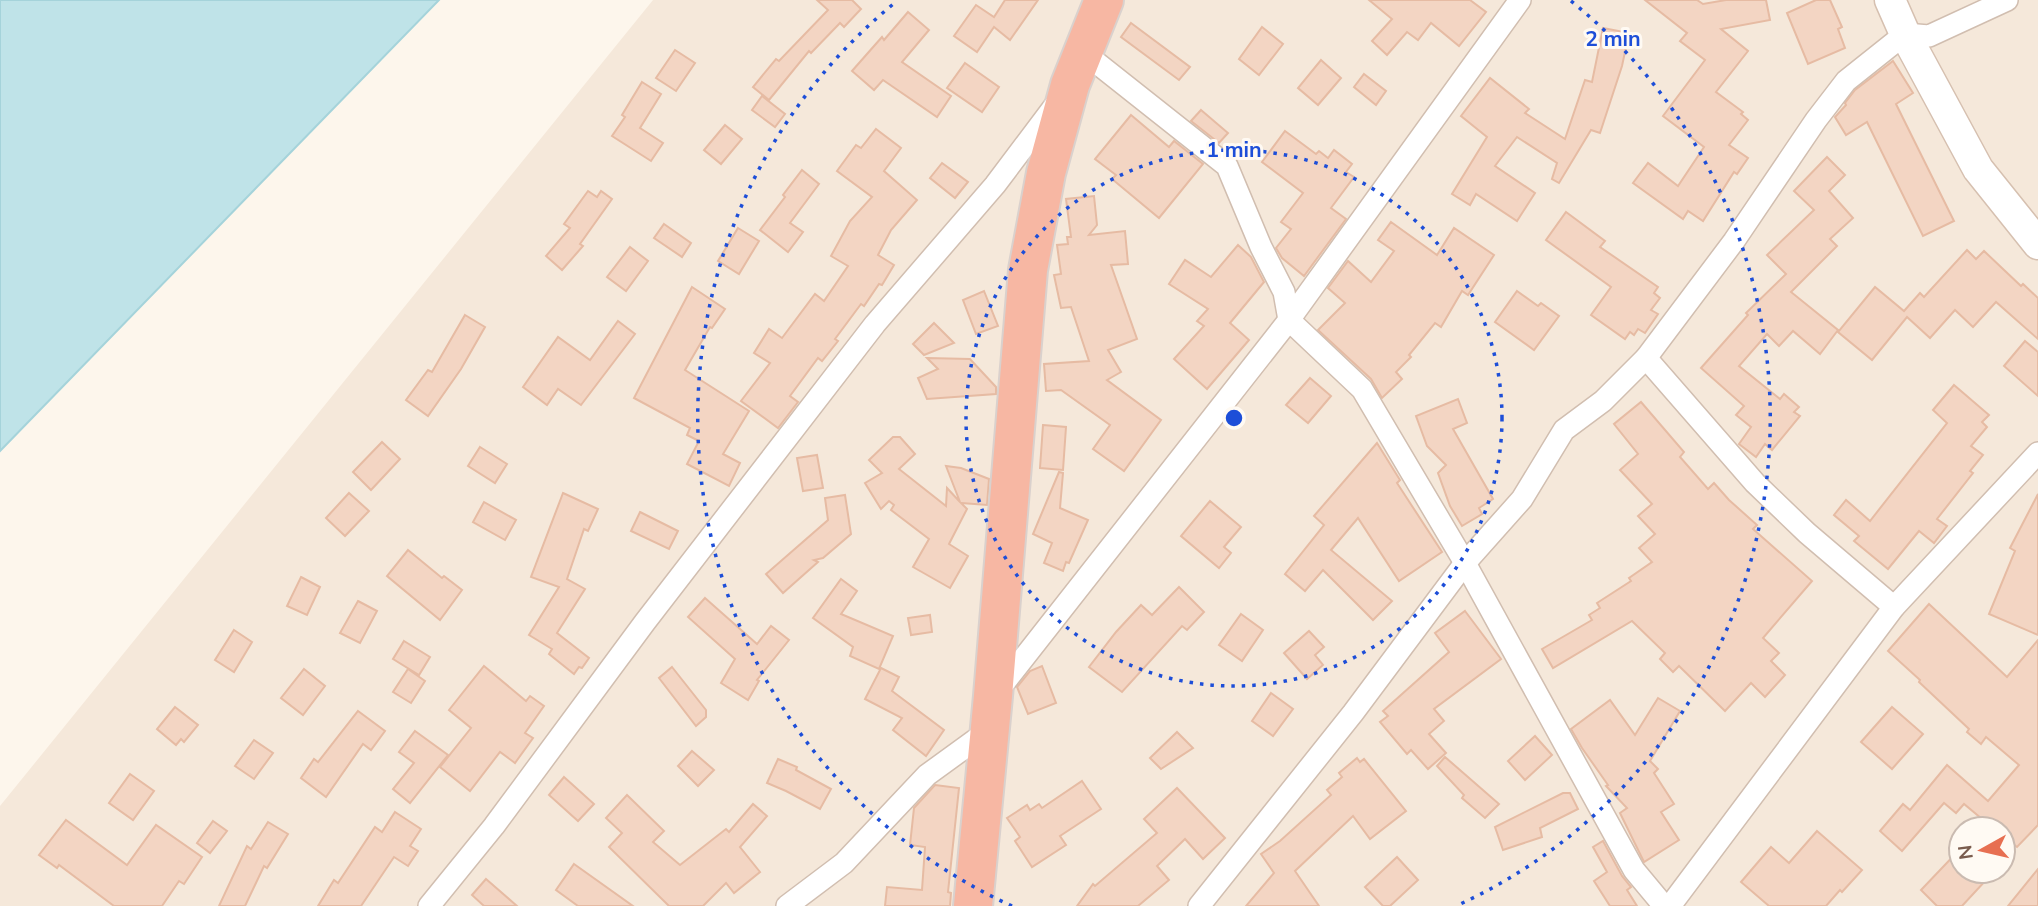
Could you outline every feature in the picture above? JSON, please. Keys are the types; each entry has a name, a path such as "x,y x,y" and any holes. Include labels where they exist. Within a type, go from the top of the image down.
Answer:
{"highway":[{"path":"973,906 1028,270 1046,173 1076,69 1104,0"}],"street":[{"path":"787,906 844,863 991,713 1289,320 1520,0"},
{"path":"1890,0 1905,34 1978,169 2038,244"},
{"path":"1199,906 1353,713 1465,563 1521,499 1564,430 1603,401 1646,358 1734,241 1815,120 1846,80 1905,34 1929,36 2007,0"},
{"path":"429,906 494,826 645,622 866,335 995,186 1076,69 1227,166 1261,247 1284,292 1289,320 1362,389 1465,563 1634,870 1664,906"},
{"path":"1646,358 1755,482 1807,533 1894,607"},
{"path":"1670,906 1894,607 2031,477 2038,453"}],"shaded area":[{"path":"653,0 2038,0 2038,906 0,906 0,806"}],"water":[{"path":"0,0 439,0 0,451"}],"building":[{"path":"817,0 852,0 861,9 844,27 840,23 811,53 809,51 769,100 753,87 776,59 779,61 828,10"},
{"path":"1005,0 1038,0 1010,40 994,27 977,52 954,36 976,5 994,17"},
{"path":"1369,0 1470,0 1486,12 1459,46 1431,23 1418,40 1407,32 1387,55 1372,41 1392,19"},
{"path":"1645,0 1697,0 1703,4 1726,0 1766,0 1770,20 1721,29 1748,51 1716,92 1743,112 1741,114 1748,120 1729,145 1748,158 1737,174 1734,172 1703,221 1688,211 1683,219 1633,183 1648,163 1678,186 1704,147 1663,116 1705,60 1680,41 1687,33"},
{"path":"1816,0 1830,0 1842,27 1838,29 1845,48 1808,64 1787,13"},
{"path":"908,12 929,30 902,62 951,96 937,117 883,80 874,90 852,71"},
{"path":"1131,23 1190,67 1179,80 1121,37"},
{"path":"1262,27 1283,44 1259,75 1239,59"},
{"path":"1603,28 1629,33 1622,66 1600,133 1591,130 1559,183 1552,179 1557,163 1517,137 1495,166 1535,193 1517,221 1476,194 1470,205 1452,194 1487,137 1461,116 1490,78 1529,109 1525,113 1565,139 1585,80 1592,82"},
{"path":"675,50 695,63 676,91 656,78"},
{"path":"1321,60 1341,78 1318,105 1298,88"},
{"path":"1893,61 1913,93 1896,104 1954,221 1923,236 1867,122 1846,135 1835,117 1855,90"},
{"path":"965,63 999,87 982,112 947,88"},
{"path":"1364,74 1386,91 1376,105 1354,87"},
{"path":"642,82 661,94 640,128 663,143 651,161 612,136 625,117 622,115"},
{"path":"762,96 785,114 775,127 752,110"},
{"path":"1201,110 1228,133 1219,143 1191,121"},
{"path":"1131,115 1169,147 1174,141 1203,164 1159,218 1112,179 1116,175 1095,159"},
{"path":"725,125 742,139 721,164 704,150"},
{"path":"876,129 901,148 884,171 917,200 891,230 878,255 894,265 882,285 879,284 864,306 861,304 835,339 838,341 822,361 818,358 790,396 798,402 778,428 741,401 770,363 754,353 769,329 782,338 815,294 824,301 848,266 831,256 850,221 872,197 837,171 856,145 861,148"},
{"path":"1285,131 1316,154 1319,151 1328,158 1334,150 1352,164 1346,172 1354,177 1331,208 1346,219 1304,276 1282,258 1276,248 1291,229 1281,222 1303,193 1262,162"},
{"path":"1827,157 1845,175 1829,191 1853,218 1830,239 1837,246 1791,292 1838,330 1820,354 1793,331 1779,346 1767,334 1739,366 1780,399 1784,394 1799,407 1794,412 1800,416 1772,450 1765,444 1756,457 1739,444 1751,427 1736,415 1744,406 1701,368 1748,315 1746,313 1786,274 1767,255 1814,210 1794,191"},
{"path":"942,163 968,182 955,198 930,178"},
{"path":"802,170 819,184 790,223 803,232 788,252 760,230"},
{"path":"588,191 597,197 601,191 612,199 580,244 583,246 562,270 546,256 570,228 564,224"},
{"path":"1094,196 1097,225 1089,235 1125,231 1128,264 1111,265 1137,339 1108,350 1121,372 1107,380 1161,420 1124,471 1093,449 1110,425 1061,390 1046,391 1044,364 1089,361 1071,307 1061,308 1054,275 1061,274 1057,245 1068,244 1067,237 1071,237 1066,199"},
{"path":"1566,212 1605,241 1600,247 1658,287 1654,293 1660,298 1651,310 1658,314 1645,333 1638,329 1634,335 1630,332 1625,339 1591,315 1611,287 1546,240"},
{"path":"1391,222 1437,255 1454,228 1494,255 1468,295 1462,291 1441,327 1435,323 1409,355 1411,357 1396,372 1402,379 1382,398 1371,379 1318,330 1345,303 1328,288 1348,261 1371,282 1394,251 1378,240"},
{"path":"664,224 691,243 682,257 654,238"},
{"path":"738,228 759,241 739,274 718,261"},
{"path":"1238,245 1251,257 1264,282 1230,323 1249,340 1207,389 1174,359 1204,326 1197,321 1208,309 1169,284 1185,260 1211,277"},
{"path":"630,247 648,261 626,291 607,277"},
{"path":"1967,250 1976,259 1984,251 2021,286 2023,284 2038,298 2038,339 1996,302 1973,327 1955,310 1930,338 1907,317 1872,360 1838,332 1875,287 1904,311 1920,293 1924,297"},
{"path":"692,287 725,309 712,328 710,327 685,370 749,411 723,454 740,463 729,486 687,464 699,441 687,435 690,428 634,398"},
{"path":"984,291 998,326 976,334 963,300"},
{"path":"1517,291 1538,306 1541,303 1559,316 1534,350 1495,322"},
{"path":"465,315 485,327 461,369 428,416 406,400 428,370 432,372"},
{"path":"618,321 635,334 581,405 558,389 547,405 523,387 558,337 590,360"},
{"path":"934,323 954,343 924,355 913,344"},
{"path":"2025,341 2038,352 2038,396 2004,366"},
{"path":"927,358 970,359 996,387 996,394 927,399 918,378 938,369"},
{"path":"1310,378 1331,396 1308,423 1286,405"},
{"path":"1954,385 1989,415 1982,422 1987,427 1971,446 1983,455 1970,471 1973,473 1937,519 1947,526 1934,543 1919,531 1888,569 1854,541 1859,536 1834,515 1846,500 1870,521 1947,423 1933,410"},
{"path":"1458,399 1467,423 1453,429 1493,499 1479,508 1482,514 1462,526 1450,506 1438,473 1446,465 1427,446 1416,416"},
{"path":"1641,402 1684,452 1680,457 1708,489 1714,483 1757,525 1753,529 1812,581 1763,638 1779,653 1771,661 1785,675 1765,697 1751,683 1725,711 1679,666 1673,672 1660,659 1665,653 1632,621 1553,668 1542,649 1592,620 1589,615 1600,608 1597,603 1631,581 1629,578 1652,562 1639,548 1655,534 1638,516 1652,504 1620,470 1638,454 1614,424"},
{"path":"1043,425 1066,427 1063,470 1040,468"},
{"path":"893,437 900,437 915,454 899,469 946,506 947,488 960,502 946,466 961,468 989,479 987,505 961,503 967,509 949,544 968,556 950,588 913,567 929,539 891,510 894,505 889,501 881,509 865,483 882,473 869,460"},
{"path":"382,442 400,459 371,490 353,472"},
{"path":"1377,443 1400,480 1397,483 1442,552 1399,581 1358,518 1331,550 1392,601 1373,620 1323,570 1305,591 1285,574 1324,525 1314,516"},
{"path":"480,447 507,464 495,483 468,466"},
{"path":"817,455 823,488 803,491 797,458"},
{"path":"1059,472 1063,473 1060,508 1088,520 1063,571 1044,563 1052,543 1033,534"},
{"path":"349,493 369,511 345,536 326,518"},
{"path":"563,493 598,509 588,531 584,529 567,579 585,589 557,633 589,658 574,674 549,654 552,649 529,635 559,587 531,577"},
{"path":"2038,494 2038,635 1989,614 2015,551 2010,548"},
{"path":"845,495 851,534 823,558 814,560 818,562 783,593 766,574 828,520 825,498"},
{"path":"1210,501 1241,527 1224,547 1231,553 1219,568 1181,536"},
{"path":"484,502 516,520 505,540 473,522"},
{"path":"640,512 678,531 669,549 631,531"},
{"path":"408,550 442,578 444,576 462,590 440,620 387,576"},
{"path":"301,577 320,587 307,615 287,606"},
{"path":"841,579 857,591 841,614 893,636 879,669 850,656 853,647 813,618"},
{"path":"1179,587 1204,612 1187,630 1182,626 1122,692 1089,667 1141,605 1152,615"},
{"path":"705,598 757,644 771,626 789,640 757,680 759,681 748,700 721,683 735,659 688,617"},
{"path":"358,601 377,611 360,643 340,633"},
{"path":"1929,604 2007,677 2038,640 2038,825 2017,847 2017,815 1977,815 1964,804 1956,813 1944,803 1902,851 1880,831 1903,804 1910,810 1947,765 1988,801 2019,765 1986,737 1981,744 1967,732 1969,729 1888,651"},
{"path":"1465,611 1501,659 1434,709 1444,721 1429,734 1446,753 1428,769 1411,750 1407,754 1380,722 1388,716 1383,711 1449,652 1435,633"},
{"path":"1241,614 1263,630 1242,661 1219,645"},
{"path":"930,615 932,632 911,635 908,618"},
{"path":"234,630 252,642 234,672 215,660"},
{"path":"1309,631 1324,647 1315,655 1323,665 1307,679 1284,653"},
{"path":"404,641 430,657 419,675 393,659"},
{"path":"484,666 526,701 530,696 544,706 525,733 533,738 515,763 500,752 470,791 440,767 471,728 449,710"},
{"path":"1042,666 1056,703 1028,714 1017,687 1030,671"},
{"path":"672,667 706,710 706,717 696,726 659,678"},
{"path":"881,668 899,677 892,691 944,730 926,756 893,730 902,718 865,699"},
{"path":"304,669 325,686 303,715 281,698"},
{"path":"408,669 425,681 411,703 393,692"},
{"path":"1271,693 1293,709 1273,736 1252,721"},
{"path":"1658,698 1680,711 1650,761 1658,769 1654,773 1674,804 1661,812 1679,840 1644,862 1620,813 1627,808 1606,786 1608,785 1571,729 1610,700 1635,735"},
{"path":"175,707 198,725 184,742 181,739 176,745 157,729"},
{"path":"1892,707 1923,734 1892,769 1861,742"},
{"path":"358,711 385,731 371,750 363,744 326,797 301,778 314,759 318,762"},
{"path":"415,731 448,755 410,803 393,789 414,763 399,752"},
{"path":"1177,732 1193,748 1161,769 1150,758"},
{"path":"1535,736 1552,755 1525,780 1508,761"},
{"path":"254,740 273,753 254,779 235,766"},
{"path":"692,751 714,770 698,786 678,766"},
{"path":"1445,757 1499,804 1485,818 1462,798 1464,795 1437,766"},
{"path":"1357,758 1360,762 1364,759 1406,811 1370,839 1353,816 1295,871 1319,906 1246,906 1274,873 1261,854 1280,841 1331,795 1327,790 1342,777 1339,773"},
{"path":"778,759 797,767 796,770 831,789 820,809 767,783"},
{"path":"130,774 154,791 133,820 109,803"},
{"path":"564,777 594,804 578,821 549,795"},
{"path":"1082,781 1101,809 1060,836 1066,845 1032,867 1015,841 1020,837 1007,818 1027,805 1030,810 1039,804 1042,808"},
{"path":"935,785 959,788 948,892 951,893 950,906 885,906 887,887 922,890 925,847 910,845 914,808"},
{"path":"1177,788 1225,838 1203,859 1185,839 1157,866 1169,880 1138,906 1077,906 1093,884 1095,886 1157,833 1144,819"},
{"path":"1563,793 1570,793 1578,809 1540,828 1542,837 1503,850 1495,827"},
{"path":"627,795 664,831 653,842 680,865 726,829 729,832 753,804 767,816 740,847 760,872 734,893 726,883 703,906 669,906 609,847 622,833 606,818"},
{"path":"395,812 421,829 410,846 418,851 408,866 394,857 361,906 318,906 334,880 338,883 375,827 382,832"},
{"path":"66,820 127,865 156,825 202,857 184,884 179,881 162,906 114,906 59,865 57,868 39,855"},
{"path":"213,821 227,831 210,853 197,843"},
{"path":"268,822 288,834 267,868 264,866 245,906 219,906 247,846 251,849"},
{"path":"1817,831 1862,870 1826,906 1769,906 1741,882 1771,847 1789,863"},
{"path":"1603,841 1631,887 1627,890 1637,906 1610,906 1594,881 1607,872 1593,847"},
{"path":"1397,857 1418,880 1390,906 1383,906 1365,887"},
{"path":"1947,863 1947,885 1981,885 1962,906 1937,906 1921,890"},
{"path":"574,864 633,906 578,906 556,890"},
{"path":"2038,869 2038,906 2008,906"},
{"path":"486,879 517,906 484,906 472,895"}]}
